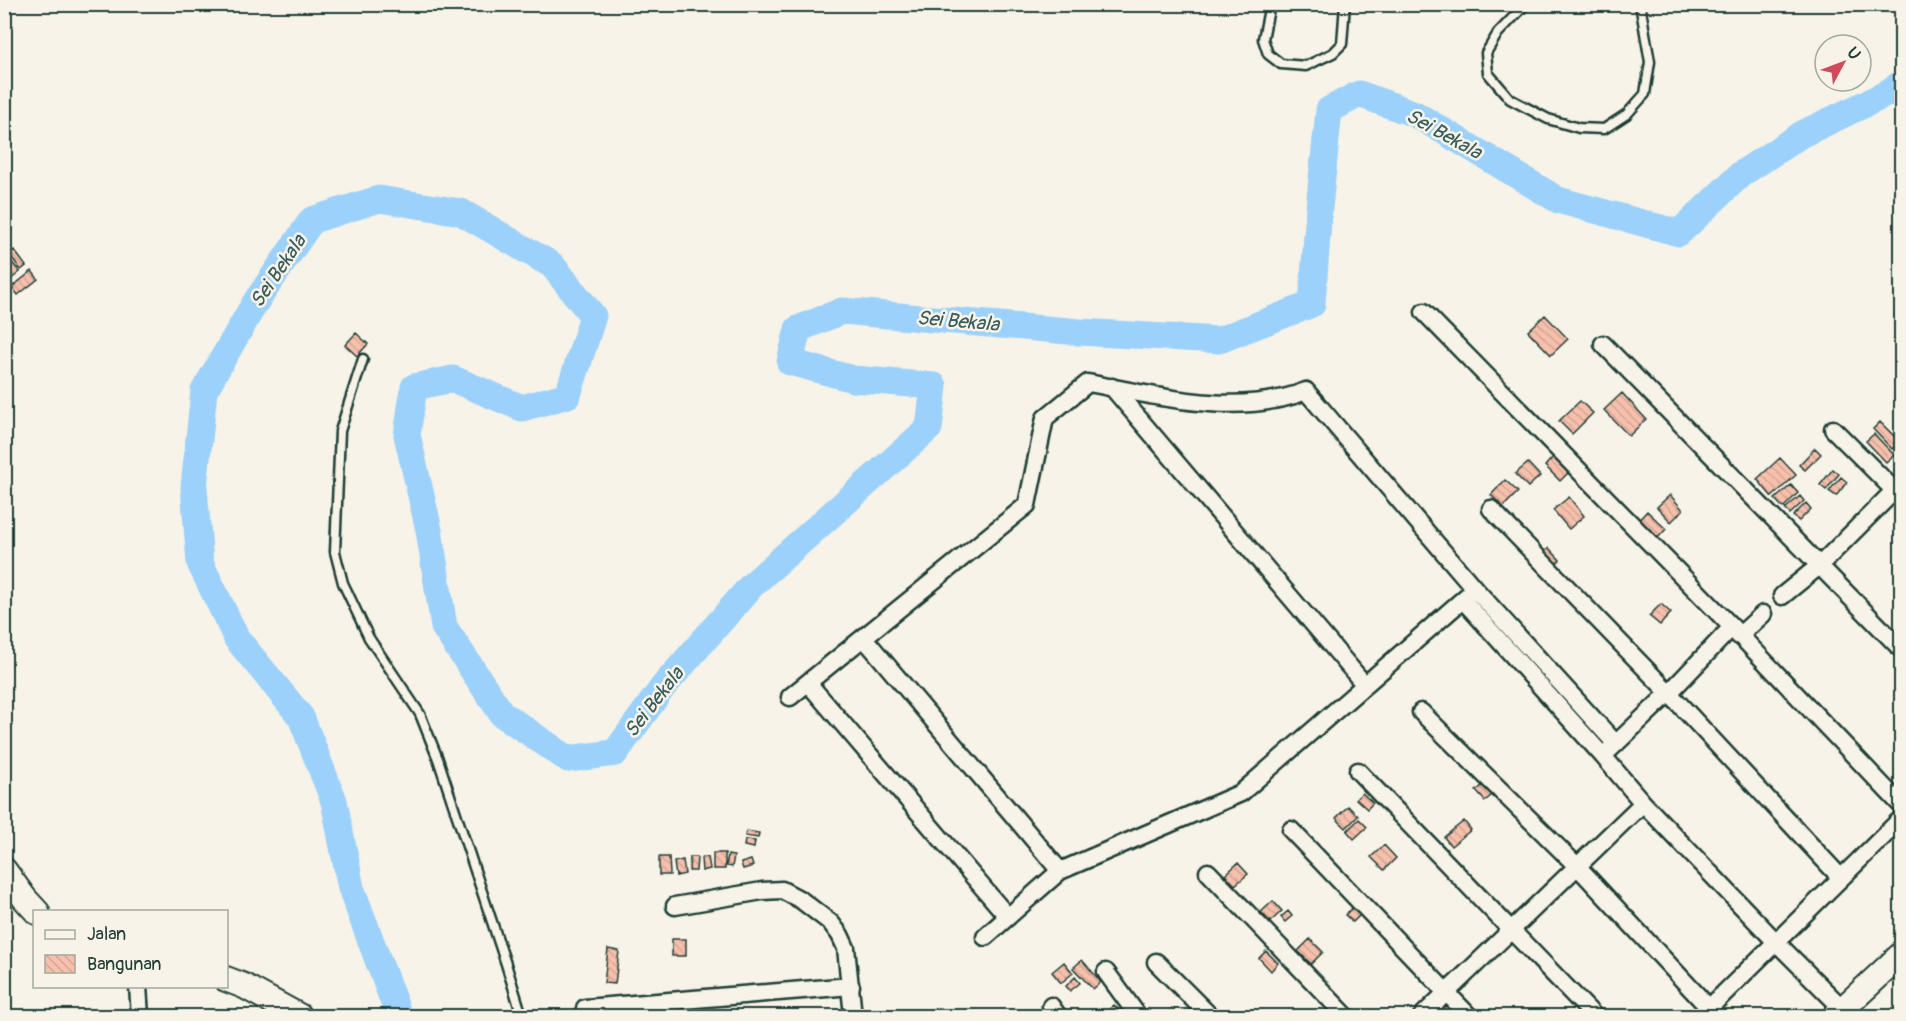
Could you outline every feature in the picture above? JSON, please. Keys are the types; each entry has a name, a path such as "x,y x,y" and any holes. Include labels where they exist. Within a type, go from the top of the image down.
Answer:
{"main road":[{"path":"4,870 34,910"},
{"path":"1839,1013 1902,954"},
{"path":"228,980 244,986 299,1017"}],"street":[{"path":"1424,312 1902,806"},
{"path":"1603,344 1902,650"},
{"path":"790,697 1027,505 1045,418 1088,383 1211,405 1288,399 1306,392 1573,722 1643,803 1776,942 1839,1013"},
{"path":"1112,387 1365,685"},
{"path":"1782,596 1819,566 1898,494 1833,429"},
{"path":"1491,509 1842,878"},
{"path":"985,937 1060,871 1241,793 1469,595"},
{"path":"1469,595 1585,710 1616,744"},
{"path":"1603,756 1736,632 1763,614"},
{"path":"864,638 1060,871"},
{"path":"808,683 1008,917"},
{"path":"1573,722 1585,710"},
{"path":"1421,712 1578,867 1705,1012 1902,818"},
{"path":"1358,771 1594,1017"},
{"path":"1422,1017 1643,803"},
{"path":"1292,830 1469,1017"},
{"path":"1208,872 1346,1017"},
{"path":"675,906 762,891 782,890 801,900 831,923 846,948 853,1017"},
{"path":"1156,962 1209,1017"},
{"path":"1106,972 1138,1017"},
{"path":"585,1008 851,986"},
{"path":"138,988 140,1017"}],"lane":[{"path":"1270,4 1263,39 1268,54 1281,64 1306,66 1333,53 1342,44 1345,4"},
{"path":"1526,4 1498,33 1486,53 1488,73 1510,99 1548,119 1579,128 1604,129 1627,114 1645,94 1650,62 1640,4"},
{"path":"363,359 340,431 335,552 343,584 369,638 420,714 438,759 507,964 522,1017"}],"building":[{"path":"14,250 26,266 21,270 9,254"},
{"path":"8,258 20,272 4,285 4,261"},
{"path":"32,271 38,279 18,295 12,287"},
{"path":"1545,315 1568,339 1551,355 1528,331"},
{"path":"356,333 368,344 357,356 345,345"},
{"path":"1622,393 1646,419 1629,436 1604,410"},
{"path":"1580,401 1593,413 1572,434 1559,421"},
{"path":"1880,422 1900,442 1892,449 1873,429"},
{"path":"1874,434 1894,455 1886,462 1866,441"},
{"path":"1815,448 1821,454 1805,470 1799,465"},
{"path":"1554,456 1570,471 1560,481 1545,466"},
{"path":"1780,458 1796,475 1772,497 1757,479"},
{"path":"1528,463 1540,476 1528,487 1515,474"},
{"path":"1833,469 1839,474 1826,490 1820,485"},
{"path":"1841,477 1847,482 1836,496 1829,491"},
{"path":"1505,480 1518,492 1503,507 1491,495"},
{"path":"1791,485 1798,493 1783,508 1775,499"},
{"path":"1670,495 1683,510 1671,522 1657,507"},
{"path":"1800,496 1804,501 1790,514 1785,509"},
{"path":"1569,497 1584,516 1569,529 1553,510"},
{"path":"1806,503 1811,509 1799,521 1793,516"},
{"path":"1647,511 1666,529 1656,540 1637,522"},
{"path":"1549,548 1560,560 1553,567 1541,554"},
{"path":"1661,604 1671,613 1660,625 1649,616"},
{"path":"1483,785 1492,795 1485,801 1476,791"},
{"path":"1362,793 1373,803 1367,809 1356,799"},
{"path":"1348,806 1358,816 1346,828 1336,818"},
{"path":"1359,819 1367,827 1354,839 1347,831"},
{"path":"1464,821 1471,830 1451,846 1444,837"},
{"path":"746,831 759,833 758,838 745,836"},
{"path":"745,840 755,841 754,848 744,846"},
{"path":"1384,845 1396,858 1384,870 1371,857"},
{"path":"713,853 725,853 725,869 713,869"},
{"path":"728,855 734,856 732,867 726,866"},
{"path":"659,857 669,857 670,875 659,875"},
{"path":"690,857 697,857 696,871 689,871"},
{"path":"708,857 710,869 702,871 701,858"},
{"path":"683,860 685,874 676,876 674,862"},
{"path":"751,860 753,866 743,869 741,863"},
{"path":"1238,863 1248,874 1235,885 1225,875"},
{"path":"1273,901 1282,911 1270,922 1261,912"},
{"path":"1352,908 1360,915 1353,922 1345,915"},
{"path":"1288,911 1292,916 1285,922 1281,917"},
{"path":"672,939 686,939 686,956 672,956"},
{"path":"1310,939 1323,952 1311,964 1298,951"},
{"path":"608,949 619,951 615,984 604,983"},
{"path":"1266,951 1278,963 1271,971 1259,958"},
{"path":"1082,960 1101,982 1093,989 1073,968"},
{"path":"1064,962 1073,973 1061,983 1052,972"},
{"path":"1075,977 1080,983 1070,991 1066,986"},
{"path":"1114,1005 1124,1016 1108,1016 1105,1013"},
{"path":"151,1012 174,1015 174,1016 150,1016"}],"waterway":[{"name":"Sei Bekala","path":"399,1016 351,888 334,801 301,717 237,639 200,563 194,487 204,391 255,303 312,220 379,199 461,212 552,265 593,316 568,395 522,408 453,379 414,387 407,435 429,530 444,627 502,714 568,759 615,753 663,687 752,585 929,428 934,386 853,379 790,362 798,329 842,311 1079,332 1219,340 1312,304 1329,110 1359,94 1415,114 1558,200 1679,233 1741,174 1802,134 1884,95 1902,83"}]}
